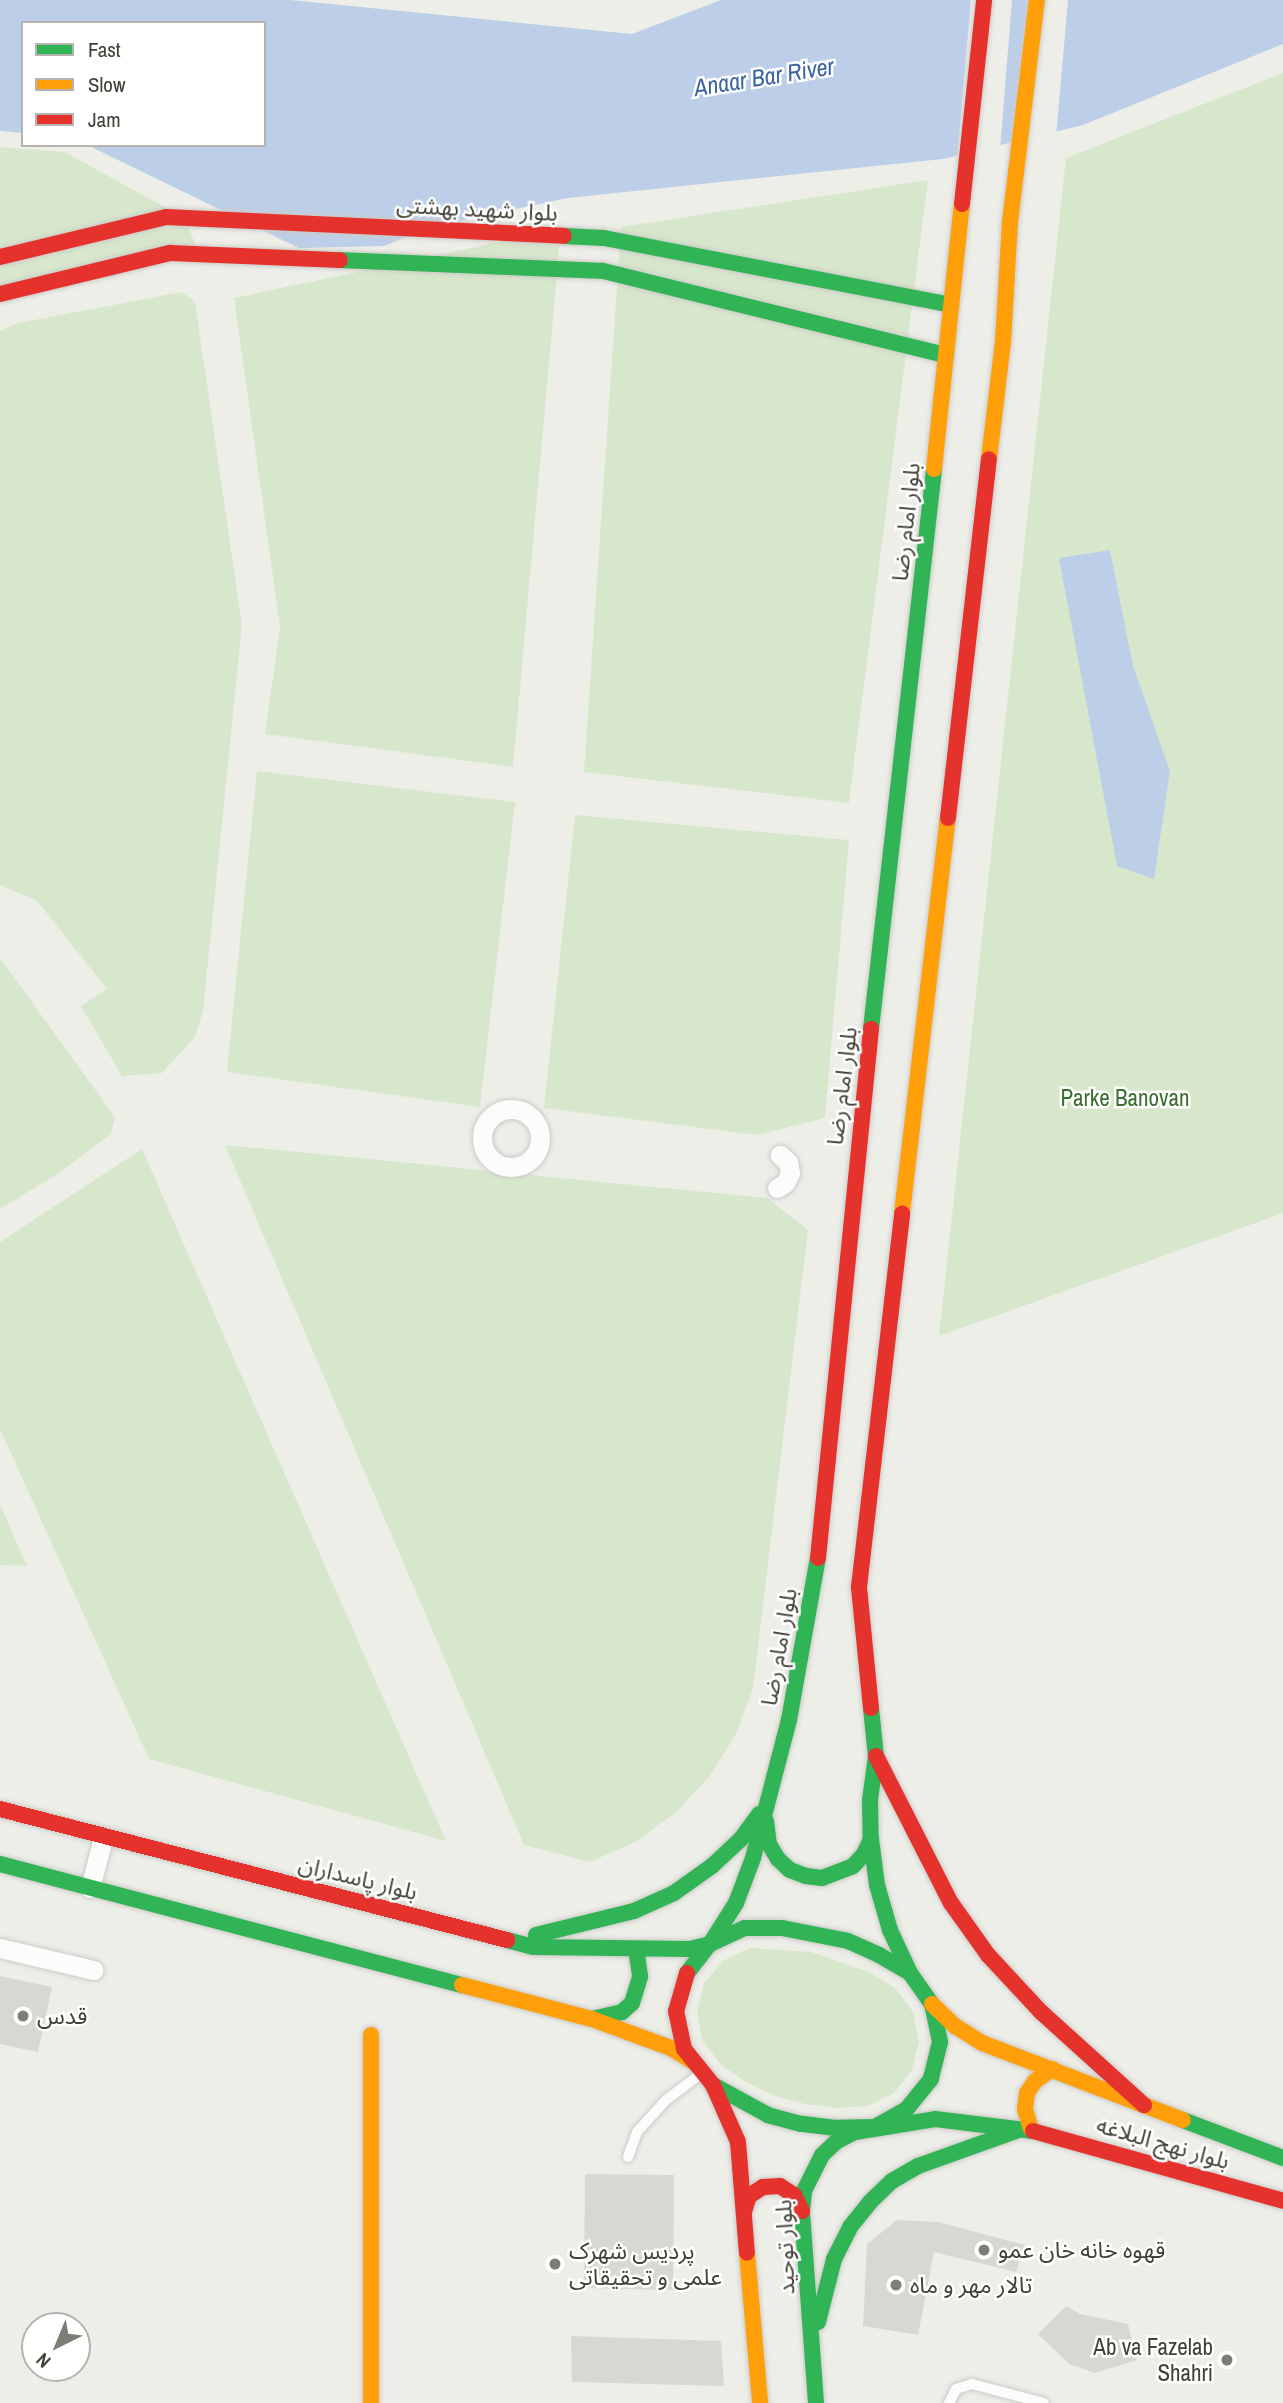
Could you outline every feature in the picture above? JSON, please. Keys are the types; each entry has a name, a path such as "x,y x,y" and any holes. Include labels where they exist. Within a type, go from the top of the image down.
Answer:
{"main road":[{"name":"بلوار امام رضا","path":"710,1944 736,1903 769,1805 789,1720 817,1567 861,1109 897,827 984,0"},
{"path":"0,1864 592,2019 671,2048 703,2074 768,2115 801,2124 836,2128 875,2127 907,2109 931,2079 940,2042 932,2004 910,1973 884,1908 871,1839 870,1800 876,1756 859,1587 1003,342 1010,222 1037,0"},
{"name":"بلوار شهید بهشتی","path":"0,257 166,217 594,237 951,305"},
{"path":"0,294 170,253 603,271 946,355"},
{"path":"876,1756 951,1903 988,1955 1051,2022 1144,2105"},
{"path":"769,1805 765,1828 778,1859 806,1876 822,1878 846,1870 864,1854 871,1839"},
{"path":"510,1940 567,1930 621,1914 674,1893 712,1866 741,1839 769,1805"},
{"name":"بلوار پاسداران","path":"0,1809 103,1838 533,1947 690,1949 710,1944"},
{"path":"703,2074 684,2049 676,2011 686,1974 710,1944 745,1928 782,1928 848,1941 910,1973"},
{"path":"592,2019 622,2012 632,2003 640,1976 636,1949"},
{"name":"بلوار نهج البلاغه","path":"932,2004 955,2026 982,2043 1283,2158"},
{"path":"371,2035 371,2403"},
{"path":"813,2348 834,2259 850,2227 870,2202 892,2181 918,2166 1027,2129 1027,2093 1035,2081 1052,2069"},
{"name":"بلوار توحید","path":"703,2074 738,2142 760,2403"},
{"name":"بلوار نهج البلاغه","path":"875,2127 935,2119 1027,2129 1283,2201"},
{"name":"بلوار توحید","path":"816,2403 802,2211 804,2191 822,2155 838,2141 875,2127"},
{"path":"744,2212 749,2196 763,2187 780,2186 794,2195 802,2211"}],"street":[{"path":"777,1188 786,1183 790,1173 788,1162 780,1155"},
{"path":"90,1888 103,1838"},
{"path":"0,1948 93,1970"}],"lane":[{"path":"628,2157 637,2132 666,2100 703,2074"},
{"path":"949,2403 956,2389 972,2384 1044,2403"}],"green space":[{"name":"Parke Banovan","path":"1283,73 1283,1213 939,1336 1066,158"},
{"path":"0,147 65,152 186,219 198,253 0,295"},
{"path":"928,180 849,803 584,772 621,227"},
{"path":"561,229 513,767 265,734 280,627 234,298"},
{"path":"182,292 195,302 242,625 203,1011 195,1037 162,1073 122,1076 81,1006 107,989 37,901 0,885 0,331 18,323"},
{"path":"257,771 515,802 480,1107 227,1072"},
{"path":"575,815 849,840 825,1118 757,1135 544,1108"},
{"path":"0,958 115,1117 111,1134 59,1173 0,1209"},
{"path":"225,1145 767,1198 808,1230 753,1689 735,1736 709,1777 675,1813 635,1842 590,1862 524,1845"},
{"path":"142,1149 446,1841 149,1759 0,1429 0,1242"},
{"path":"0,1504 27,1566 0,1565"},
{"path":"750,1948 811,1952 869,1972 896,1989 913,2012 919,2041 912,2070 894,2093 868,2106 836,2108 805,2104 775,2096 746,2082 721,2065 703,2041 697,2012 704,1983 723,1961"}],"water":[{"name":"Anaar Bar River","path":"0,0 290,0 632,34 721,0 1283,0 1283,44 1083,125 943,159 568,198 430,227 384,246 299,248 91,147 266,147 266,21 21,21 21,133 0,131"},
{"path":"1110,550 1133,666 1170,771 1154,879 1117,866 1059,558"}],"pier":[{"path":"971,0 1012,0 1000,149 957,159"},
{"path":"1031,0 1068,0 1056,136 1017,145"}],"building":[{"name":"قدس","path":"0,1976 52,1987 38,2052 0,2044"},
{"path":"585,2174 674,2175 673,2290 584,2288"},
{"name":"تالار مهر و ماه","path":"897,2220 938,2222 1025,2245 1016,2272 934,2252 918,2335 863,2326 867,2244"},
{"path":"1066,2306 1080,2314 1128,2324 1137,2360 1095,2373 1069,2364 1038,2334"},
{"path":"571,2336 721,2341 724,2386 572,2382"}],"traffic: fast":[{"path":"564,236 604,238 951,305"},
{"path":"340,260 603,271 946,355"},
{"path":"871,1029 934,469"},
{"path":"507,1940 533,1947 690,1949 710,1944 736,1903 753,1858 789,1720 818,1558"},
{"path":"871,1708 876,1756 870,1800 871,1839 877,1885 890,1930 910,1973"},
{"path":"536,1935 634,1911 674,1893 712,1866 741,1839 759,1814"},
{"path":"766,1821 769,1844 778,1859 790,1870 806,1876 822,1878 853,1866 864,1854 871,1839"},
{"path":"0,1864 462,1985"},
{"path":"687,1973 710,1944 745,1928 782,1928 848,1941 879,1955 910,1973 932,2004 940,2042 931,2079 907,2109 875,2127 836,2128 801,2124 768,2115 713,2085"},
{"path":"592,2019 622,2012 632,2003 640,1976 636,1949"},
{"path":"816,2403 802,2211 804,2191 822,2155 837,2141 855,2132 935,2119 1033,2131"},
{"path":"1183,2120 1283,2158"},
{"path":"818,2322 834,2259 850,2227 870,2202 892,2181 918,2166 1016,2131"}],"traffic: slow":[{"path":"989,459 1003,342 1010,222 1037,0"},
{"path":"934,469 962,204"},
{"path":"902,1213 948,818"},
{"path":"462,1985 592,2019 671,2048 693,2062"},
{"path":"932,2004 955,2026 982,2043 1183,2120"},
{"path":"371,2035 371,2403"},
{"path":"1031,2129 1025,2109 1027,2093 1035,2081 1052,2069"},
{"path":"747,2253 760,2403"}],"traffic: jam":[{"path":"962,204 984,0"},
{"path":"0,257 166,217 564,236"},
{"path":"0,294 170,253 340,260"},
{"path":"948,818 989,459"},
{"path":"818,1558 871,1029"},
{"path":"871,1708 859,1587 902,1213"},
{"path":"876,1756 951,1903 988,1955 1041,2012 1144,2105"},
{"path":"0,1809 507,1940"},
{"path":"687,1973 676,2011 684,2049 713,2085 738,2142 747,2253"},
{"path":"1033,2131 1283,2201"},
{"path":"744,2212 749,2196 763,2187 780,2186 794,2195 802,2211"}],"place":[{"name":"قدس","path":"23,2016"},
{"name":"قهوه خانه خان عمو","path":"984,2250"},
{"name":"پردیس شهرک علمی و تحقیقاتی","path":"555,2264"},
{"name":"تالار مهر و ماه","path":"896,2285"},
{"name":"Ab va Fazelab Shahri","path":"1227,2360"}]}
